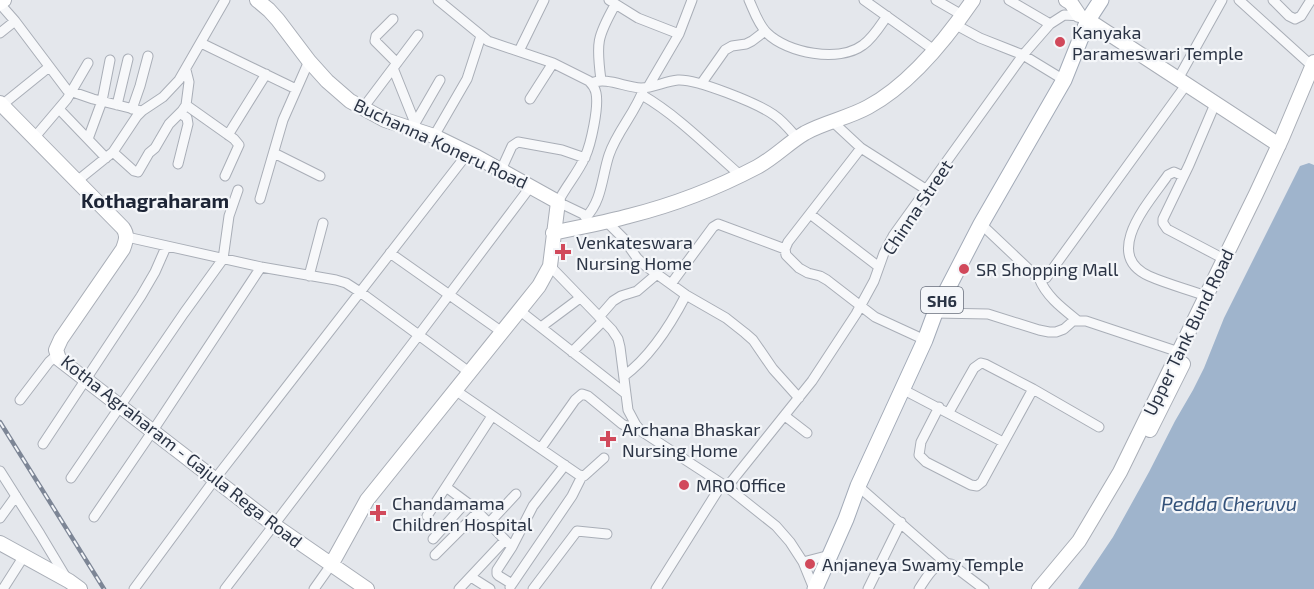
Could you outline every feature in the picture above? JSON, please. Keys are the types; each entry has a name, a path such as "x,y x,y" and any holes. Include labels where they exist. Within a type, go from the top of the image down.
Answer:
{"main road":[{"path":"1084,17 1101,0"},
{"name":"SH6","path":"815,589 935,313 981,224 1064,80 1084,17"}],"street":[{"path":"4,0 0,3 63,86 72,92 142,111"},
{"path":"77,181 109,155 137,116 179,80 225,0"},
{"name":"Buchanna Koneru Road","path":"258,0 278,20 309,61 350,101 385,120 414,125 558,202"},
{"path":"438,0 481,36 497,45 553,63 596,81 644,90 678,80 701,84 745,100 767,111 781,120 797,138"},
{"path":"519,51 544,0"},
{"path":"589,220 598,198 612,147 644,90 680,34 692,0"},
{"path":"749,0 765,31 775,40 823,55 855,50 863,45 887,16"},
{"path":"864,0 934,50"},
{"path":"936,0 980,38 1023,55 1064,80"},
{"path":"553,233 589,220 606,221 630,216 711,189 760,165 812,130 853,115 896,88 934,50 973,0"},
{"path":"1009,0 1050,24 1064,15 1084,17"},
{"path":"1065,0 1084,17 1279,145"},
{"path":"1039,278 1048,276 1182,82 1222,0"},
{"path":"1239,0 1313,64"},
{"path":"1276,1 1289,16 1295,19 1301,16 1311,0"},
{"path":"314,589 331,565 368,500 539,286 550,266 558,202 585,158 593,131 597,100 599,37 612,2 638,18 680,34"},
{"path":"393,19 376,36 375,41 395,65 414,125"},
{"path":"0,33 15,21"},
{"name":"Chinna Street","path":"656,589 724,485 785,416 812,381 861,307 893,236 1023,55 1050,24"},
{"path":"701,84 724,50 752,41 765,31"},
{"path":"363,108 418,35"},
{"path":"434,136 467,79 481,36"},
{"path":"201,43 296,88"},
{"path":"132,109 148,56"},
{"path":"117,105 128,59"},
{"path":"88,139 102,101 110,60"},
{"path":"260,199 283,120 309,61"},
{"path":"34,138 72,92 88,63"},
{"path":"530,99 553,63"},
{"name":"Upper Tank Bund Road","path":"1039,589 1079,541 1120,472 1279,145 1313,64"},
{"path":"49,67 1,104 123,228 127,237 345,283 469,372"},
{"path":"59,109 88,139 138,172 169,124 183,109 189,82 186,70"},
{"path":"228,135 266,74"},
{"path":"414,125 440,80"},
{"name":"Upper Tank Bund Road","path":"1051,589 1097,526 1162,407 1314,85"},
{"path":"644,90 657,104 740,175"},
{"path":"1215,104 1163,219 1165,227 1176,235 1224,259"},
{"path":"183,109 228,135 239,145 225,176"},
{"path":"178,164 188,124 183,109"},
{"path":"834,122 861,148 927,190"},
{"path":"501,170 512,146 518,142 568,151 585,158"},
{"path":"861,148 788,242 785,249 786,255 799,268 827,280 861,307 890,325 925,340"},
{"path":"274,153 320,176"},
{"path":"134,589 215,479 468,153"},
{"path":"1183,176 1174,172 1168,175 1137,218 1130,234 1128,253 1138,269 1148,276 1206,296"},
{"path":"225,589 531,186"},
{"path":"71,478 183,313 223,259 229,216 238,190"},
{"path":"558,202 579,212 589,220"},
{"path":"810,213 879,267"},
{"path":"606,221 629,244 637,258 686,295 726,318 753,340 773,369 799,398"},
{"path":"309,276 323,223"},
{"path":"671,284 713,227 718,224 785,249"},
{"path":"981,224 1039,278 1046,291 1077,320"},
{"name":"Kotha Agraharam - Gajula Rega Road","path":"127,237 123,249 61,339 56,350 58,359 274,525 367,589"},
{"path":"43,444 141,296 166,247"},
{"path":"390,253 502,332"},
{"path":"550,266 618,339 628,410 636,425 724,485 776,526 803,562 815,589"},
{"path":"94,517 261,267"},
{"path":"572,352 601,319 613,301 637,291 657,274"},
{"path":"624,376 642,361 686,295"},
{"path":"541,327 580,298"},
{"path":"519,310 626,394"},
{"path":"935,313 988,314 1049,332 1064,329 1073,321 1086,321 1179,352"},
{"path":"20,400 57,355"},
{"path":"949,412 974,368 981,363 990,365 1033,388 1099,427"},
{"path":"902,388 1003,442"},
{"path":"939,407 920,447 919,454 926,462 977,486 982,482 1033,388"},
{"path":"455,390 582,476"},
{"path":"541,448 575,400 582,394 588,396 622,424 636,425"},
{"path":"427,516 492,416"},
{"path":"785,416 807,433"},
{"path":"565,465 533,506 509,544 497,572 511,586 572,496 582,476 604,458"},
{"path":"0,471 74,585"},
{"path":"858,486 946,563"},
{"path":"446,487 478,512 509,544"},
{"path":"489,523 516,494"},
{"path":"0,518 16,496"},
{"path":"433,539 466,502"},
{"path":"435,555 478,512"},
{"path":"868,589 901,522"},
{"path":"533,589 577,531 607,534"},
{"path":"0,543 74,585"},
{"path":"459,589 509,544"},
{"path":"803,562 830,555"},
{"path":"3,589 24,556"},
{"path":"919,589 929,574 941,563 951,564 984,589"},
{"path":"471,577 490,589"}],"water":[{"name":"Pedda Cheruvu","path":"1309,163 1314,165 1314,589 1078,589 1113,537 1149,472 1204,368 1224,318 1300,166"}],"railway":[{"path":"0,422 104,589"}],"place":[{"name":"Kanyaka Parameswari Temple","path":"1060,42"},
{"name":"Venkateswara Nursing Home","path":"563,252"},
{"name":"SR Shopping Mall","path":"964,269"},
{"name":"Archana Bhaskar Nursing Home","path":"608,439"},
{"name":"MRO Office","path":"684,485"},
{"name":"Chandamama Children Hospital","path":"378,513"},
{"name":"Anjaneya Swamy Temple","path":"810,564"}],"district":[{"name":"Kothagraharam","path":"155,200"}]}
